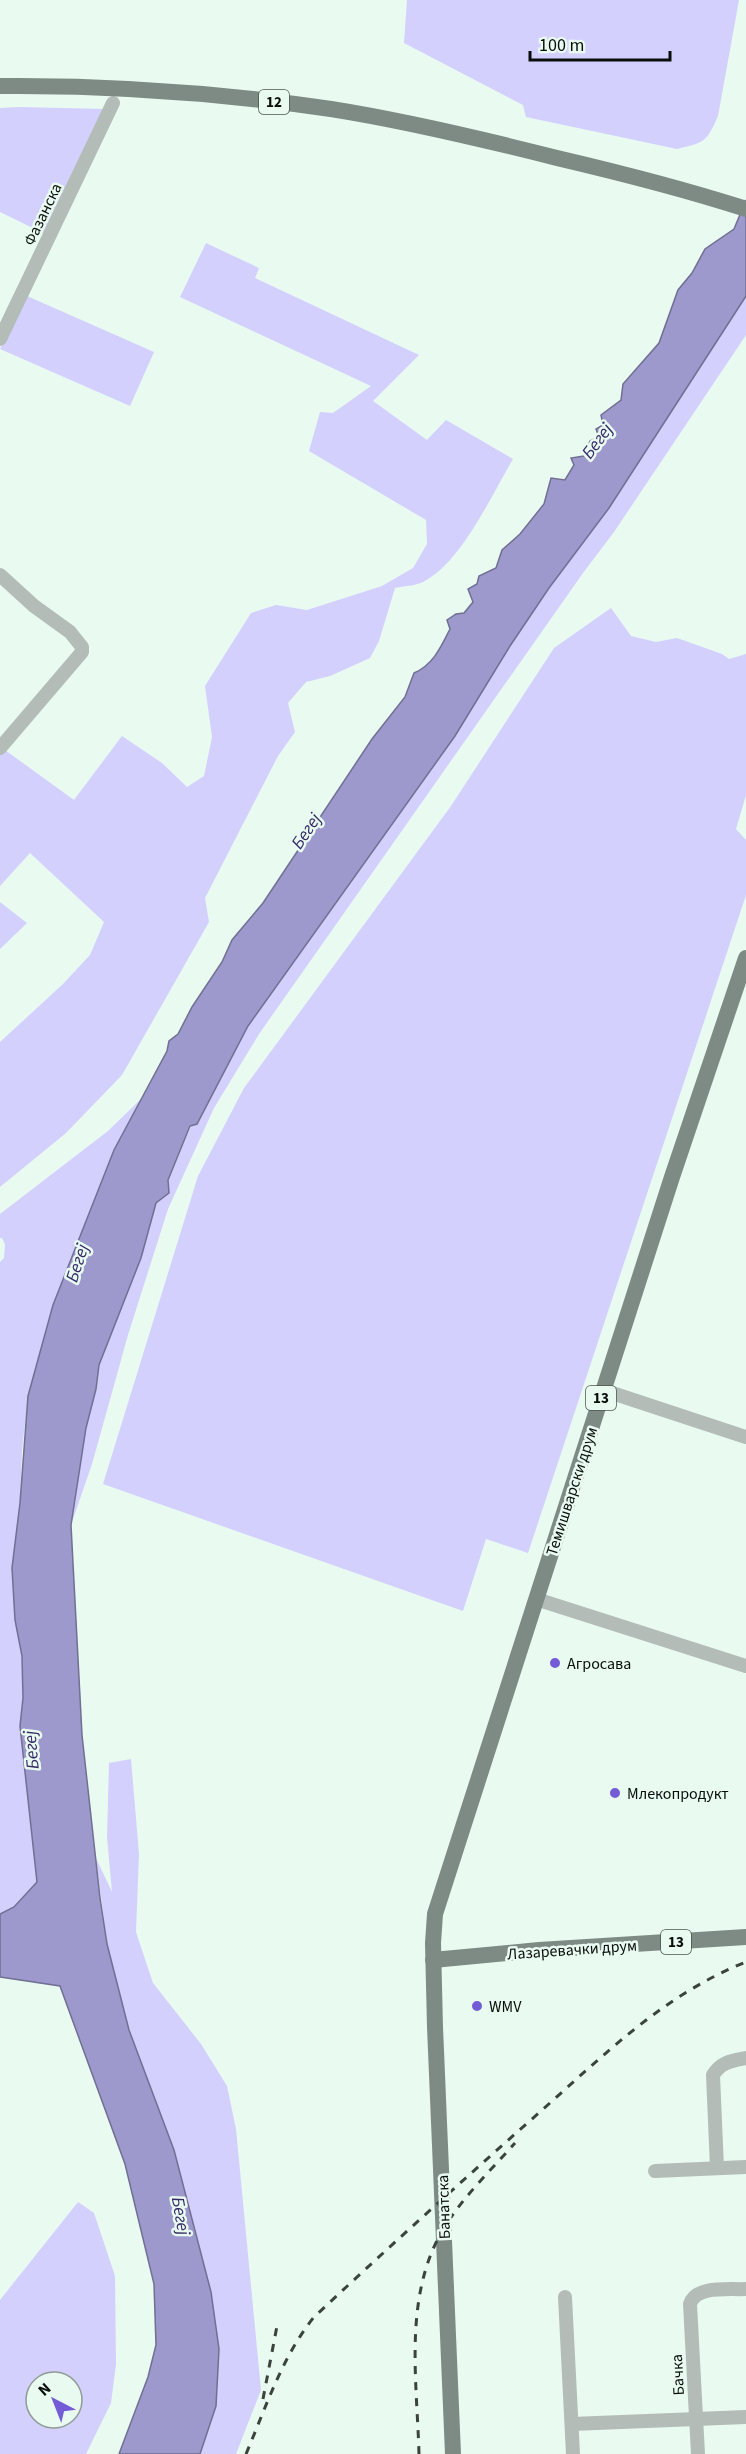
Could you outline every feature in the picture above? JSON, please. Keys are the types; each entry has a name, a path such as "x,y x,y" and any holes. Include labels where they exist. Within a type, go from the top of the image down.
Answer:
{"main road":[{"name":"12","path":"0,86 102,87 162,91 331,109 469,136 699,194 746,209"},
{"name":"Темишварски друм","path":"433,1960 435,1914 438,1902 603,1390 746,958"},
{"name":"Лазаревачки друм","path":"433,1960 539,1950 746,1937"},
{"name":"Банатска","path":"433,1960 453,2454"}],"street":[{"name":"Фазанска","path":"0,339 113,103"},
{"path":"0,575 34,606 70,632 82,646 82,652 0,748"},
{"path":"603,1390 746,1437"},
{"path":"536,1599 746,1666"},
{"path":"717,2168 713,2075 719,2066 746,2058"},
{"path":"655,2171 746,2167"},
{"name":"Бачка","path":"698,2454 690,2304 694,2296 702,2292 746,2289"},
{"path":"565,2297 573,2454"},
{"path":"572,2424 746,2416"}],"shaded area":[{"path":"407,0 739,0 718,116 704,140 677,149 526,117 523,105 404,43"},
{"path":"0,108 106,109 45,234 0,212"},
{"path":"206,243 259,268 255,278 419,355 373,401 427,440 446,420 513,459 474,527 450,560 437,573 423,582 395,588 379,641 370,658 330,676 306,682 288,703 295,732 278,756 205,898 209,922 122,1075 66,1133 0,1187 0,1042 63,984 90,955 104,922 30,853 0,886 0,755 5,750 74,800 122,736 162,763 187,787 204,776 212,737 205,686 251,613 276,605 307,610 382,586 413,568 427,544 426,520 309,451 320,412 333,413 371,386 180,297"},
{"path":"27,296 154,352 130,406 0,349"},
{"path":"746,297 746,335 614,532 259,1034 214,1108 168,1209 128,1335 92,1464 71,1525 86,1428 96,1389 99,1365 141,1258 156,1203 169,1193 168,1180 191,1126 197,1124 248,1026 455,736 510,646"},
{"path":"611,608 631,636 656,642 677,638 722,654 729,659 746,654 746,795 736,829 746,840 746,895 528,1553 486,1539 463,1611 103,1484 198,1176 244,1088 451,806 554,648"},
{"path":"0,902 27,923 0,949"},
{"path":"141,1099 114,1150 53,1305 28,1396 22,1451 15,1620 22,1656 23,1698 20,1726 37,1882 14,1907 0,1914 0,1262 4,1258 5,1244 0,1238 0,1214 108,1131"},
{"path":"131,1759 139,1854 136,1932 153,1983 201,2044 227,2086 236,2129 261,2390 236,2454 200,2454 216,2406 211,2292 174,2150 129,2030 107,1944 96,1858 112,1892 107,1837 109,1763"},
{"path":"78,2202 94,2213 115,2276 116,2364 111,2403 86,2454 0,2454 0,2300"}],"water":[{"name":"Бегеј","path":"746,200 746,296 609,508 549,588 510,646 455,736 248,1026 197,1124 190,1126 168,1180 169,1193 156,1203 141,1258 99,1365 96,1389 86,1428 71,1525 82,1735 100,1898 107,1944 129,2030 174,2150 211,2292 219,2349 216,2406 200,2454 119,2454 148,2377 156,2345 154,2284 125,2164 60,1986 0,1977 0,1914 14,1907 37,1882 20,1726 23,1698 22,1656 15,1620 12,1568 20,1503 28,1396 53,1305 114,1150 167,1051 169,1041 178,1034 192,1007 222,962 232,940 263,903 372,739 405,697 414,673 421,670 436,655 450,629 447,620 456,614 464,613 473,602 468,589 477,584 479,576 496,568 502,550 520,534 544,504 551,478 565,480 574,465 571,458 584,456 590,441 599,437 596,429 603,425 601,415 621,400 623,384 659,343 678,290 692,273 705,249 734,229"}],"railway":[{"path":"246,2454 284,2366 314,2317 637,2027 689,1991 746,1962"},
{"path":"419,2454 415,2338 423,2281 431,2254 444,2228 460,2205 515,2143"},
{"path":"263,2399 277,2326"}],"place":[{"name":"Агросава","path":"555,1663"},
{"name":"Млекопродукт","path":"615,1793"},
{"name":"WMV","path":"477,2006"}]}
